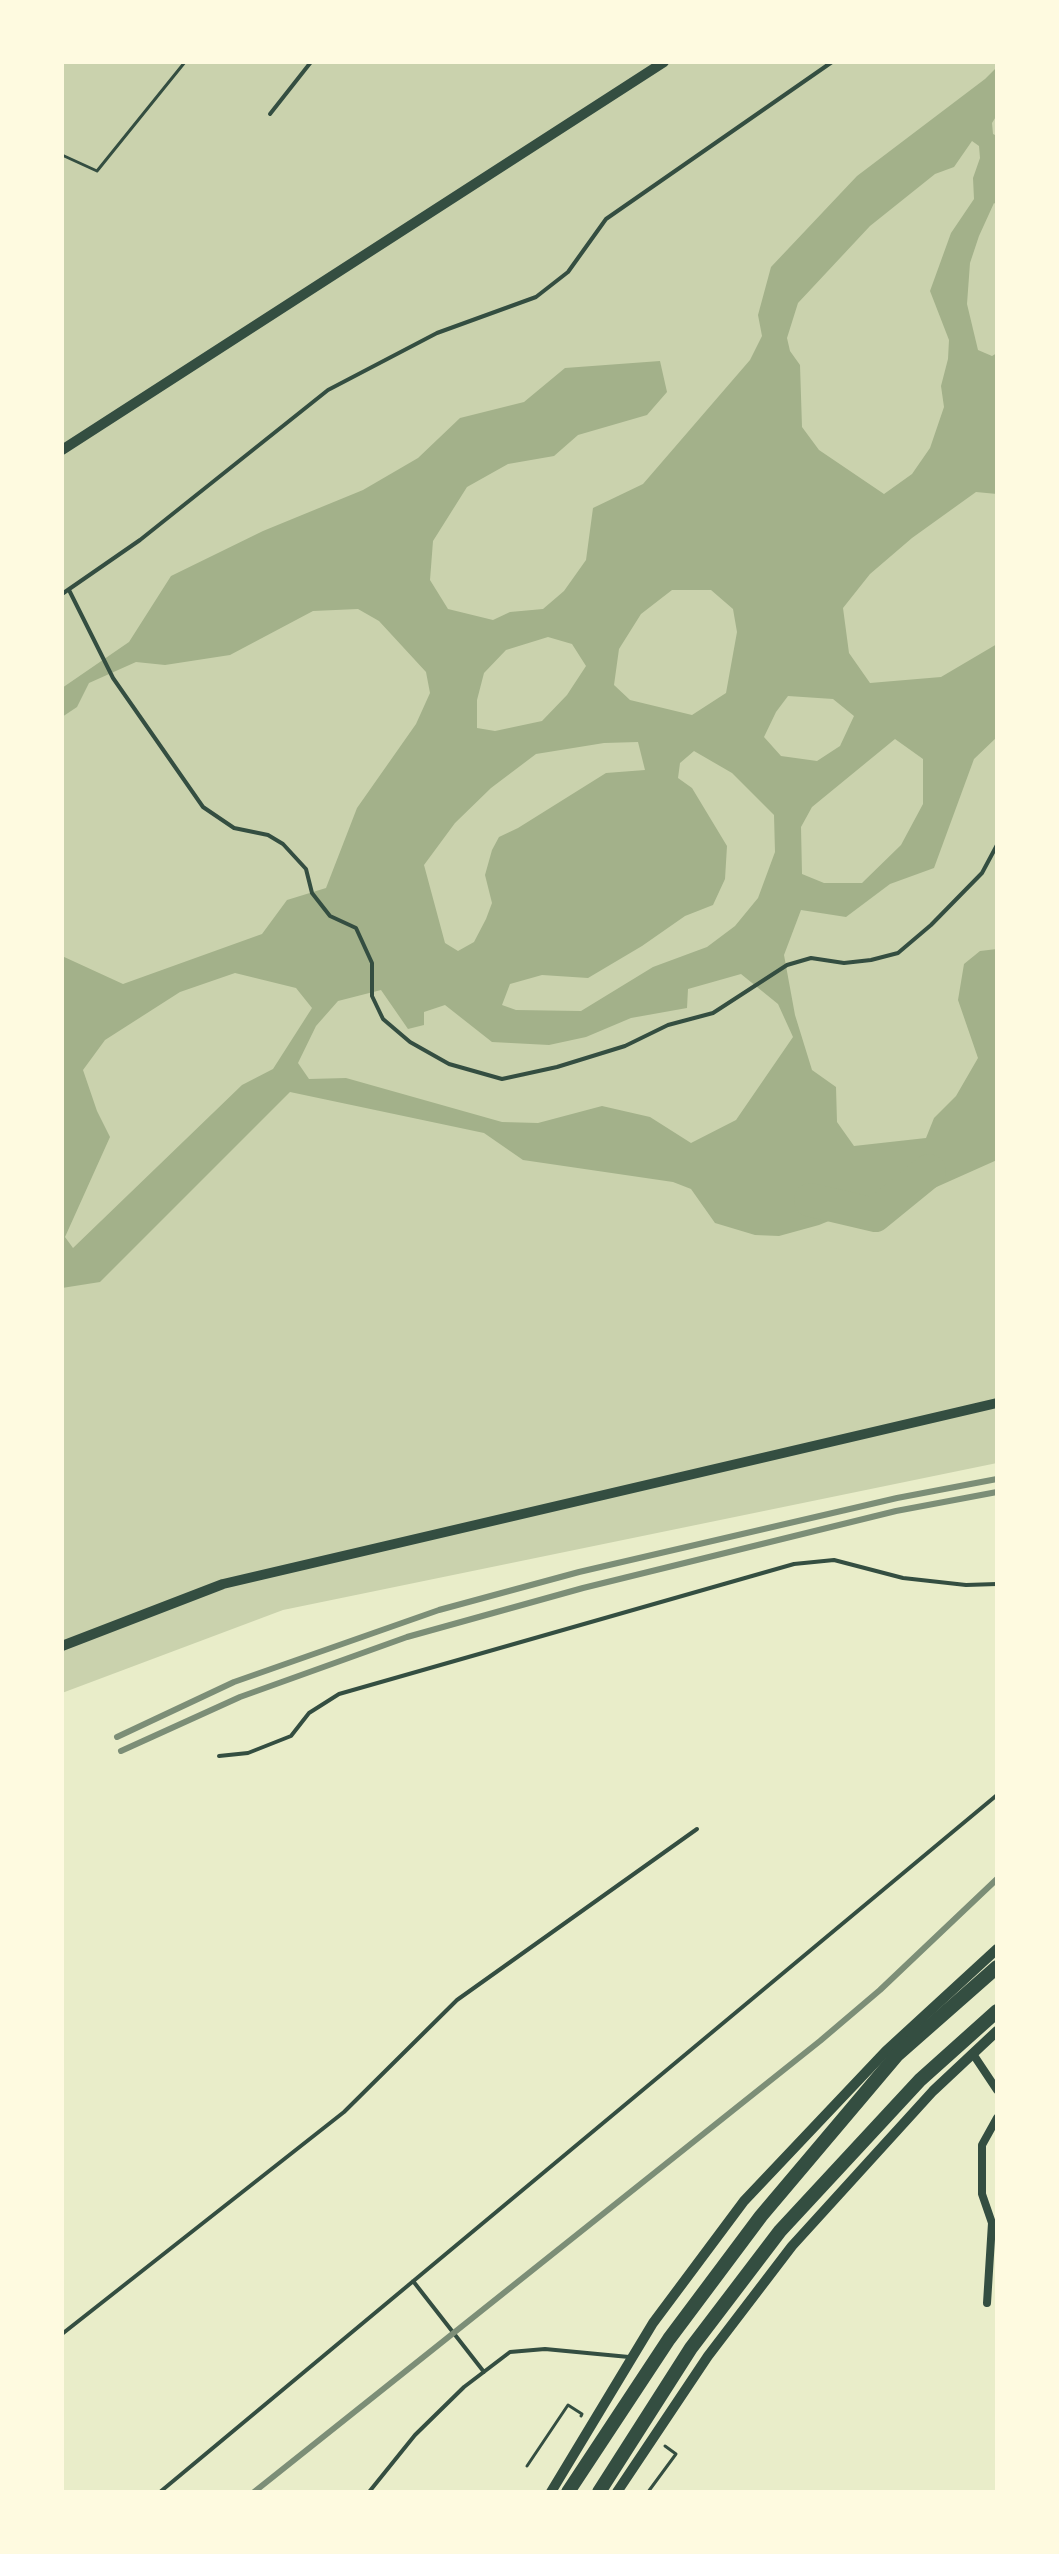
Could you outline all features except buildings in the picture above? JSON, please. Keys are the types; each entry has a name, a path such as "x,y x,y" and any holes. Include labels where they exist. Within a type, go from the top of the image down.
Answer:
{"highway":[{"path":"568,2492 669,2339 761,2216 897,2055 997,1967"},
{"path":"599,2492 691,2348 780,2231 920,2080 997,2011"}],"street":[{"path":"62,450 664,62"},
{"path":"62,1646 223,1584 997,1403"},
{"path":"551,2492 653,2323 744,2201 886,2051 997,1949"},
{"path":"617,2492 708,2356 792,2246 933,2091 997,2031"},
{"path":"973,2054 997,2090"},
{"path":"987,2303 992,2223 982,2194 982,2145 997,2118"}],"lane":[{"path":"270,114 311,62"},
{"path":"62,594 140,540 328,390 437,333 536,297 568,272 606,219 832,62"},
{"path":"69,590 113,678 203,807 234,828 268,835 283,844 306,869 312,893 330,916 356,928 372,963 372,996 383,1019 410,1042 449,1064 502,1079 557,1067 625,1046 668,1025 713,1013 787,965 811,958 858,962 898,953 931,925 982,873 997,845"},
{"path":"219,1756 248,1753 291,1736 309,1713 339,1694 794,1564 834,1560 903,1578 966,1585 997,1584"},
{"path":"160,2492 997,1795"},
{"path":"62,2334 344,2112 457,2000 697,1829"},
{"path":"413,2281 484,2372"},
{"path":"369,2492 415,2435 464,2387 510,2352 545,2349 632,2358"}],"path":[{"path":"62,155 97,171 185,62"},
{"path":"527,2466 568,2405 582,2414"},
{"path":"648,2492 676,2454 659,2441"}],"shaded area":[{"path":"62,62 997,62 997,1463 283,1610 62,1693"},
{"path":"997,67 997,115 992,123 993,134 997,136 997,205 994,203 970,263 967,304 978,350 992,356 997,353 997,494 976,492 912,538 870,574 843,608 849,653 870,683 941,677 997,644 997,737 974,759 934,868 890,884 846,917 801,910 784,955 795,1015 812,1070 836,1087 837,1122 854,1146 926,1138 934,1118 956,1096 978,1058 958,1000 964,964 980,951 997,949 997,1160 932,1189 868,1205 819,1225 779,1236 755,1235 715,1223 691,1189 673,1182 523,1160 484,1133 290,1092 100,1282 62,1288 62,956 123,984 262,934 287,900 326,888 357,808 416,724 430,693 426,672 379,621 358,609 313,611 230,655 165,665 136,662 89,683 77,707 62,717 62,688 129,642 171,576 263,531 363,490 418,458 460,418 524,402 565,368 660,361 667,392 647,415 578,435 554,456 508,464 467,487 433,541 430,580 448,609 493,620 510,612 543,609 564,591 586,560 593,508 643,484 750,360 762,336 758,315 771,267 857,176","holes":["972,141 979,146 980,158 973,178 974,199 951,233 930,291 949,340 941,386 944,407 930,448 912,474 884,494 819,450 802,427 800,365 790,351 787,338 798,303 870,226 935,174 954,167","672,590 711,590 733,609 737,632 726,693 692,715 630,700 614,685 619,649 641,614","548,637 572,644 586,666 567,695 542,721 495,731 477,728 477,700 484,673 506,650","788,696 833,699 854,716 840,746 817,761 781,756 764,737","895,739 923,759 923,804 901,845 862,883 824,883 802,874 801,827 812,807","638,742 645,770 606,773 499,837 485,875 492,903 474,942 458,951 445,943 424,865 455,823 491,788 536,754 604,743","694,751 732,773 774,815 775,852 758,898 735,926 707,947 653,967 581,1011 516,1010 502,1005 510,984 542,975 588,978 685,916 713,905 725,879 727,846 692,788 678,778 680,763","235,973 296,988 312,1008 273,1069 242,1085 73,1248 65,1237 110,1137 83,1070 105,1040 180,992","741,974 778,1004 793,1037 736,1120 691,1143 650,1117 602,1106 538,1123 502,1122 346,1078 309,1079 298,1063 316,1026 338,1001 381,990 408,1029 424,1025 424,1012 445,1005 492,1042 549,1045 586,1037 631,1018 687,1008 688,989"]}],"waterway":[{"path":"811,1200 875,1215 929,1171"}],"railway":[{"path":"117,1737 234,1682 439,1610 579,1572 897,1498 997,1479"},
{"path":"121,1751 240,1697 407,1637 583,1588 896,1511 997,1492"},
{"path":"254,2492 820,2041 880,1990 997,1879"}]}
